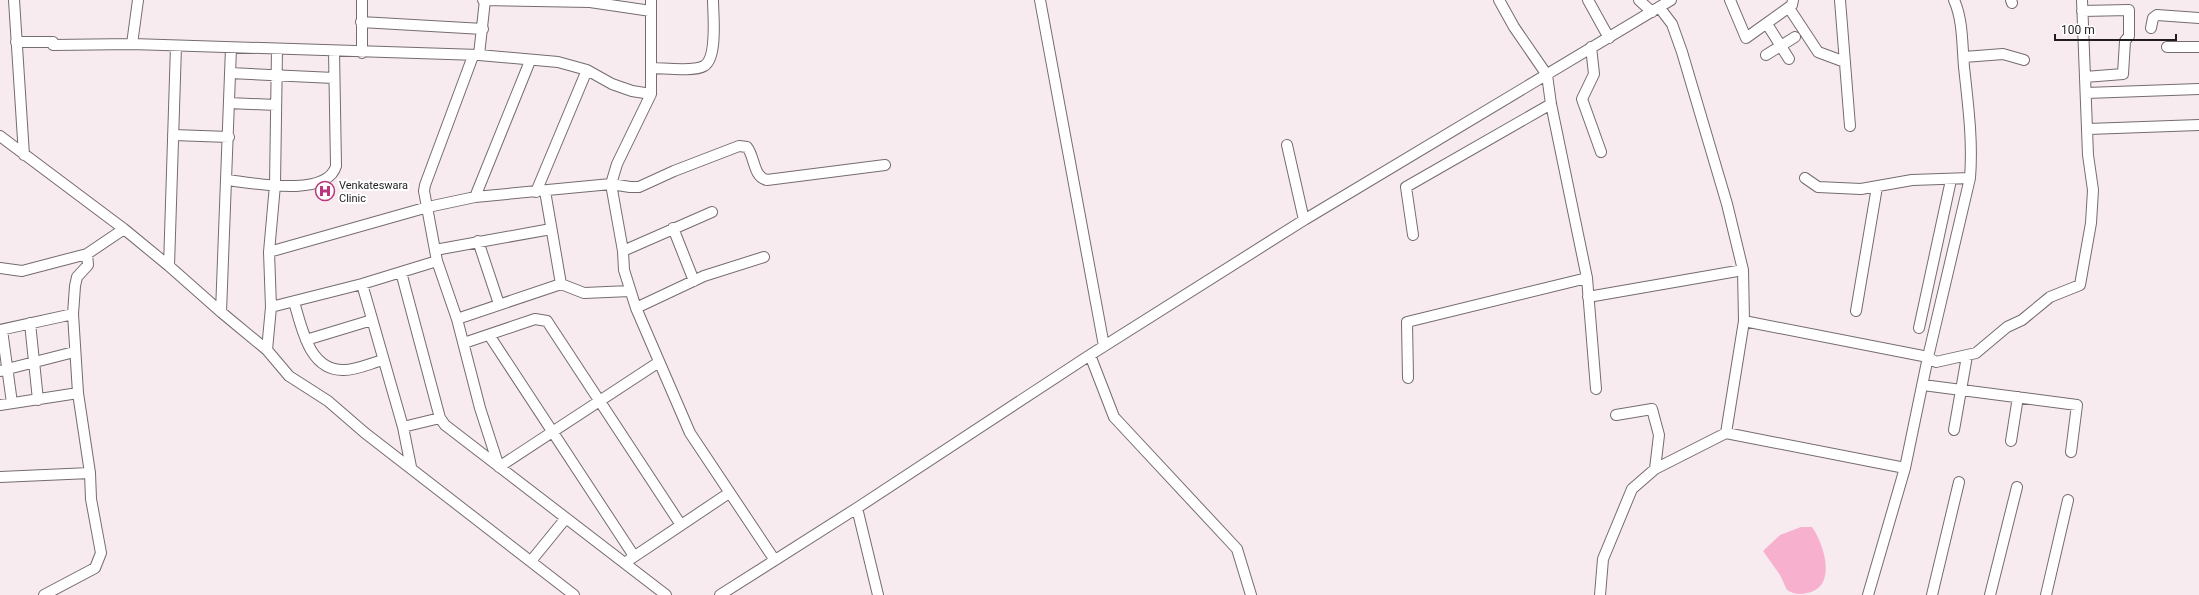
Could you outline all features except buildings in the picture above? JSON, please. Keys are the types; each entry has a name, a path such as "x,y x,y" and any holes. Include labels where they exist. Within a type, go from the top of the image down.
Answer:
{"street":[{"path":"14,0 24,155"},
{"path":"132,44 138,0"},
{"path":"362,0 362,53"},
{"path":"499,467 480,408 458,320 437,261 425,185 476,56 483,29 484,0 590,1 651,11"},
{"path":"652,0 651,94 617,164 611,184 623,251 624,270 636,308 690,433 774,559"},
{"path":"652,68 697,68 705,66 710,60 714,45 713,0"},
{"path":"1040,0 1104,346"},
{"path":"1500,0 1514,27 1547,75 1551,104 1586,278 1596,390"},
{"path":"1588,0 1609,38"},
{"path":"1639,0 1655,9 1672,24 1682,52 1727,204 1743,270 1744,321 1726,433"},
{"path":"720,595 774,559 857,508 1104,346 1304,220 1671,0"},
{"path":"1730,0 1746,38 1767,24 1791,4 1818,52 1845,62"},
{"path":"1840,0 1850,126"},
{"path":"1868,595 1905,468 1924,385 1928,357 1970,178 1972,152 1964,57 1959,12 1954,0"},
{"path":"1744,321 1928,357 1936,362 1976,353 2007,327 2022,320 2050,297 2080,285 2091,222 2093,190 2088,155 2082,0"},
{"path":"2082,11 2129,10 2129,36 2125,41 2123,74 2086,77"},
{"path":"2151,28 2153,18 2157,15 2199,18"},
{"path":"361,22 483,29"},
{"path":"1767,24 1789,59"},
{"path":"1766,55 1795,37"},
{"path":"16,42 53,44 132,44 476,56 558,62 587,70 612,84 641,94 651,94"},
{"path":"169,266 176,46"},
{"path":"2167,47 2199,47"},
{"path":"221,312 229,137 231,48"},
{"path":"1591,48 1594,74 1582,99 1601,152"},
{"path":"267,350 271,307 269,252 275,185 277,49"},
{"path":"227,180 275,185 318,183 330,178 334,173 336,166 334,51"},
{"path":"1964,57 2003,54 2024,60"},
{"path":"475,197 530,61"},
{"path":"560,284 551,230 540,191 587,70"},
{"path":"230,73 276,77 334,78"},
{"path":"2086,93 2199,89"},
{"path":"229,103 276,106"},
{"path":"1413,235 1406,188 1551,104"},
{"path":"2088,130 2199,125"},
{"path":"173,135 229,137"},
{"path":"0,136 124,229 169,266 267,350 289,376 328,401 365,433 411,467 574,595"},
{"path":"1287,145 1304,220"},
{"path":"269,252 428,207 475,197 611,184 630,188 639,187 674,171 744,146 750,151 758,175 762,179 767,180 885,165"},
{"path":"1805,178 1818,187 1861,189 1912,180 1951,180 1970,178"},
{"path":"1919,328 1951,180"},
{"path":"1856,311 1876,187"},
{"path":"623,251 712,212"},
{"path":"673,228 694,281"},
{"path":"0,268 22,271 88,254 124,229"},
{"path":"435,250 478,241 551,230"},
{"path":"478,241 498,304"},
{"path":"44,595 95,568 101,553 91,499 90,473 78,393 74,352 73,314 75,286 78,278 88,265 88,254"},
{"path":"636,308 726,268 764,257"},
{"path":"271,307 362,284 437,261"},
{"path":"1588,297 1743,270"},
{"path":"401,272 440,418 452,433 499,467 666,595"},
{"path":"1408,378 1407,322 1586,278"},
{"path":"362,284 403,427 411,467"},
{"path":"458,320 498,304 560,284 584,293 630,291"},
{"path":"294,302 306,340 316,358 333,369 345,370 383,360"},
{"path":"12,404 4,370 1,330 73,314"},
{"path":"464,343 535,319 547,321 681,525"},
{"path":"306,340 372,320"},
{"path":"30,323 38,400"},
{"path":"489,335 634,556"},
{"path":"4,370 74,352"},
{"path":"1090,355 1114,417 1237,549 1251,595"},
{"path":"1954,430 1967,356"},
{"path":"499,467 553,433 600,400 659,362"},
{"path":"1924,385 2077,405 2071,452"},
{"path":"0,405 78,393"},
{"path":"2011,441 2018,397"},
{"path":"1616,414 1652,409 1659,435 1655,469"},
{"path":"403,427 440,418"},
{"path":"1600,595 1603,559 1632,489 1655,469 1726,433 1905,468"},
{"path":"0,477 90,473"},
{"path":"1932,595 1959,482"},
{"path":"1990,595 2017,487"},
{"path":"625,563 729,493"},
{"path":"2046,595 2068,500"},
{"path":"857,508 878,595"},
{"path":"531,561 566,518"}],"shaded area":[{"path":"1801,527 1812,527 1817,534 1826,564 1823,583 1817,589 1799,594 1787,590 1780,575 1763,551 1780,535"}],"place":[{"name":"Venkateswara Clinic","path":"325,191"}]}
